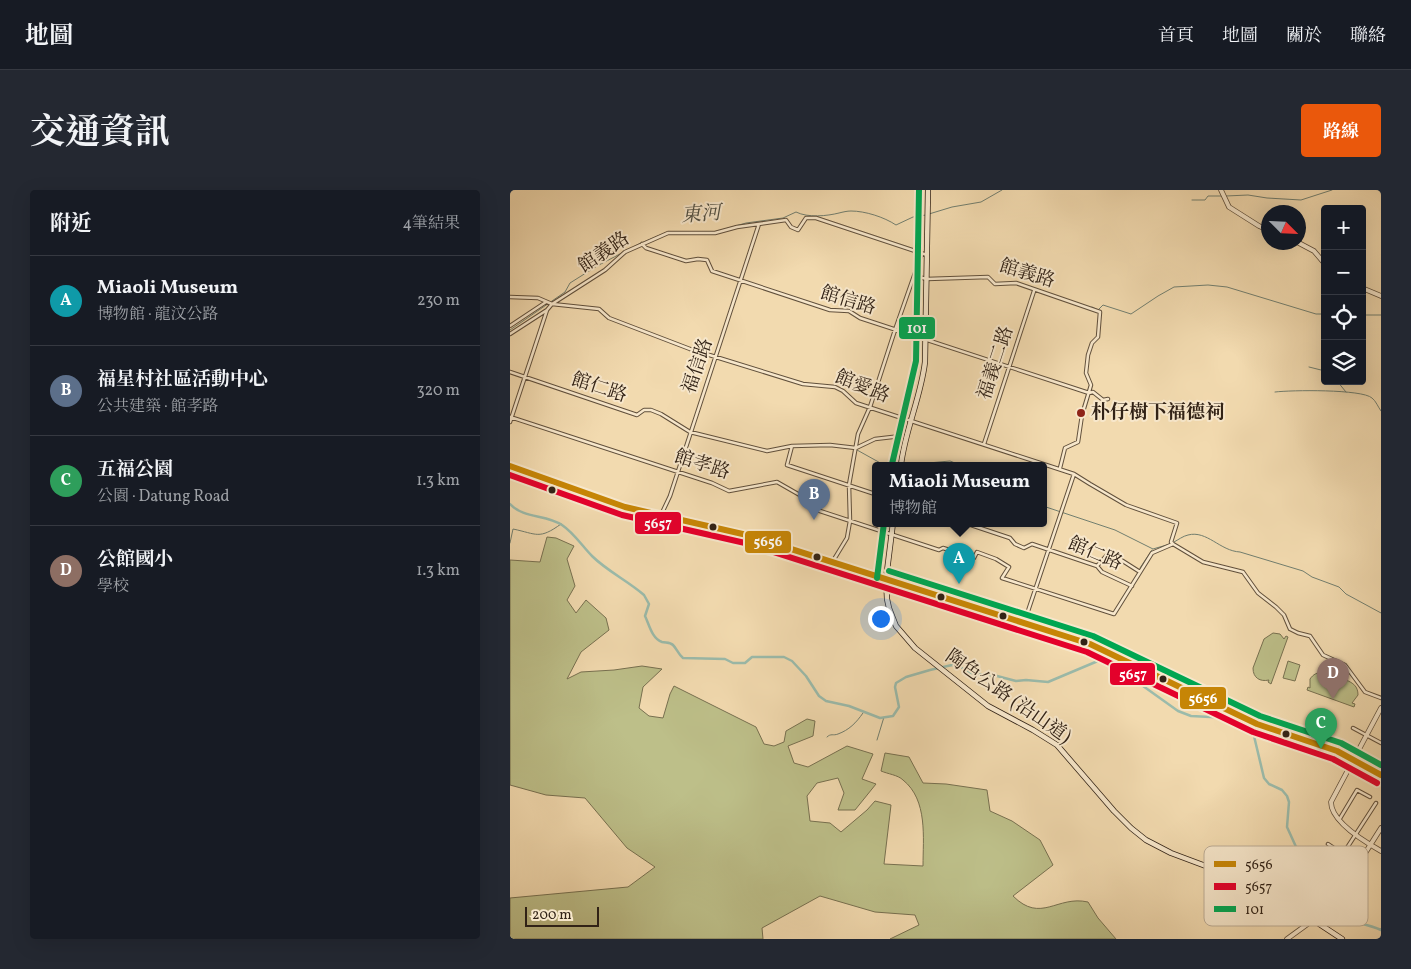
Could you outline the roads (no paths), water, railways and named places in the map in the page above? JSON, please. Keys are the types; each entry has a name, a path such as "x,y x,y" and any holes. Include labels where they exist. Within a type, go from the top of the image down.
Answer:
{"main road":[{"path":"902,462 910,420 924,371 927,340 925,254 928,190"},
{"path":"510,466 625,507 747,535 1090,644 1257,724 1326,746 1381,775"},
{"name":"陶色公路 (沿山道)","path":"893,527 886,579 889,608 896,626 915,648 988,706 1057,745 1130,828 1146,840 1171,853 1204,865"},
{"name":"陶色公路 (沿山道)","path":"1323,926 1342,939"}],"street":[{"path":"1223,193 1229,207 1261,227"},
{"name":"館義路","path":"547,310 552,304 605,270 625,252 668,233 712,234 737,226 786,220 791,227 798,230 806,218 816,218 925,254"},
{"name":"福信路","path":"660,515 670,496 759,224"},
{"name":"館信路","path":"642,244 646,248 686,261 707,260 712,271 830,310 849,311 860,318 895,330 1089,393 1093,392 1103,400 1108,399"},
{"path":"1306,247 1314,251 1321,259"},
{"path":"832,562 847,538 850,521 849,486 858,434 870,407 914,276 925,254"},
{"name":"館義路","path":"914,276 927,279 988,277 995,284 1016,284 1100,312 1098,337 1092,343 1088,356 1086,373 1091,385 1089,393"},
{"name":"福義二路","path":"984,444 1034,290"},
{"path":"1366,290 1381,296"},
{"name":"館愛路","path":"510,297 538,298 552,304 599,309 609,318 690,349 803,384 835,387 843,391 856,403 1041,462"},
{"path":"510,326 547,302"},
{"path":"510,334 547,310"},
{"path":"510,422 547,310"},
{"name":"館仁路","path":"510,372 637,415 644,410 651,410 690,432 767,452 792,446 830,445 856,448 875,439 900,436"},
{"path":"1060,468 1065,448 1078,442 1082,415 1089,393"},
{"name":"館孝路","path":"511,417 678,472 729,491 777,482 812,502 817,510 939,550 943,548 974,558 977,552 1009,567 1002,578 1114,614 1132,586"},
{"path":"792,446 787,465 872,493"},
{"name":"館愛路","path":"1047,464 1074,474 1126,505 1177,523 1171,542 1173,544"},
{"path":"1024,623 1037,589 1074,474"},
{"name":"館仁路","path":"977,527 1010,538 1015,544 1024,548 1032,544 1097,566 1102,572 1132,586"},
{"path":"1132,586 1152,552 1173,544 1203,562 1243,572 1258,593 1284,616 1290,629 1298,634 1310,636 1323,655 1345,664 1365,692 1381,698"},
{"path":"1097,566 1107,555 1118,558 1140,572"},
{"path":"1381,708 1331,802 1332,811 1339,820 1356,835 1381,850"},
{"path":"1353,728 1381,743"},
{"path":"1339,820 1357,790 1370,797"},
{"path":"1348,846 1376,803"},
{"path":"1368,848 1381,828"},
{"path":"1287,939 1304,926"}],"waterway":[{"name":"東河","path":"929,214 952,207 981,202 1002,190"},
{"path":"1226,196 1248,195 1301,200 1332,190"},
{"path":"1192,200 1205,200 1208,196 1222,196"},
{"name":"東河","path":"668,232 714,232 746,223 783,218 796,212 818,216 856,211 880,217 896,225 913,217 926,215"},
{"name":"東河","path":"510,330 565,292 570,283 597,266 665,233"},
{"path":"1092,307 1098,310 1103,305 1131,314 1174,287 1208,285 1227,287 1321,314"},
{"path":"1366,315 1381,315"},
{"path":"1309,367 1321,370"},
{"path":"1340,385 1346,392"},
{"path":"1275,392 1355,393 1372,398 1381,411"},
{"path":"857,450 879,462"},
{"path":"939,462 952,462"},
{"path":"510,504 522,512 549,519 562,525 598,561 644,595 649,604 645,616 653,635 662,642 672,644 683,658 725,659 733,663 745,663 752,657 784,657 792,661 806,676 819,696 826,701 849,706 880,718 893,716 899,707 896,683 906,677 930,670 952,665 959,666 970,673 997,676 1016,681 1048,682 1105,658 1115,660 1136,681 1178,711 1191,716 1230,718 1242,721 1254,736 1264,778 1269,784 1282,790 1287,796 1289,802 1287,827 1296,846"},
{"path":"1047,507 1115,530 1153,549 1170,544"},
{"path":"510,543 513,529 533,534 542,534 561,524"},
{"path":"1174,542 1188,535 1201,535 1233,551 1303,571 1312,577 1339,587 1346,594 1381,613"},
{"path":"1140,568 1152,550"},
{"path":"827,737 849,728 863,713"},
{"path":"877,740 884,717"},
{"path":"1368,926 1381,930"}],"place":[{"name":"朴仔樹下福德祠","path":"1081,413"},
{"name":"福星村社區活動中心","path":"814,520"},
{"name":"Miaoli Museum","path":"959,584"},
{"name":"公館國小","path":"1333,699"},
{"name":"五福公園","path":"1321,749"}]}
